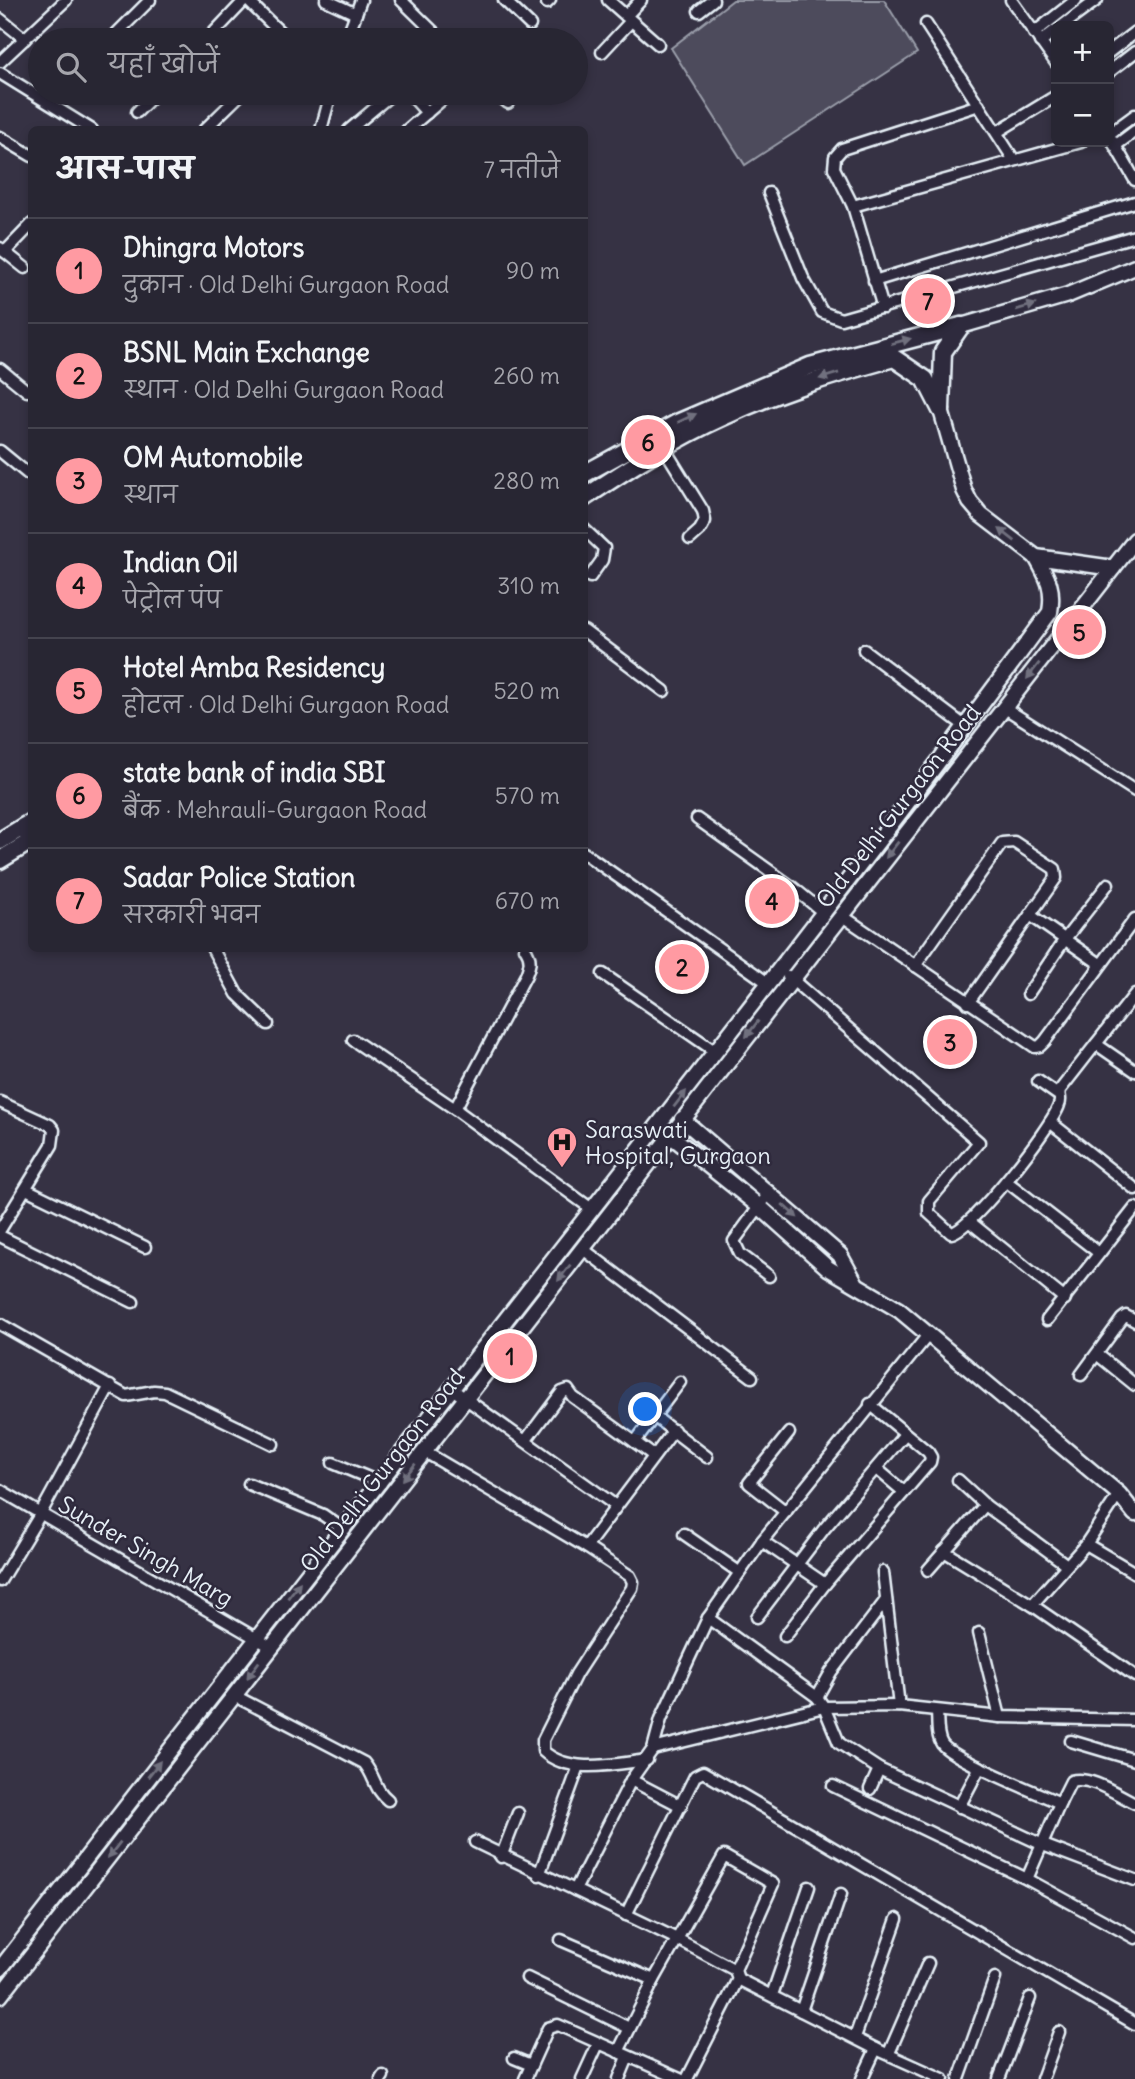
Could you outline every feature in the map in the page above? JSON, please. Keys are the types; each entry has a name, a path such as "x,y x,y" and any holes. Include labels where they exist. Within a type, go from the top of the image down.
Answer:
{"main road":[{"path":"588,472 677,423 810,366 1068,295 1135,267"},
{"path":"941,410 943,352 961,326"},
{"path":"588,495 640,461 723,417 821,378 894,358 925,379 941,410 964,490 981,514 1036,557 1113,568"},
{"name":"Old Delhi Gurgaon Road","path":"0,1996 1135,540"},
{"name":"Old Delhi Gurgaon Road","path":"0,1969 257,1637 381,1483 966,727 1050,612 1053,595 1036,557"},
{"path":"956,739 971,751"},
{"path":"0,841 28,830"},
{"path":"0,860 28,831"},
{"path":"682,1119 840,1255 855,1282"},
{"path":"670,1135 760,1208 828,1268 899,1310 1127,1499 1135,1514"}],"street":[{"path":"37,28 66,0"},
{"path":"122,28 150,0"},
{"path":"218,28 246,0 274,28"},
{"path":"326,0 356,14"},
{"path":"352,28 361,0"},
{"path":"401,0 430,28"},
{"path":"504,0 530,24"},
{"path":"608,0 658,44"},
{"path":"602,52 641,0"},
{"path":"699,11 713,0"},
{"path":"1011,0 1051,56"},
{"path":"1037,38 1076,0"},
{"path":"1069,21 1097,0"},
{"path":"0,19 25,39"},
{"path":"926,24 1014,160"},
{"path":"1037,38 1051,32"},
{"path":"1114,48 1135,32"},
{"path":"0,62 28,36"},
{"path":"1114,68 1135,52"},
{"path":"0,73 28,90"},
{"path":"997,132 1051,99"},
{"path":"52,105 86,126"},
{"path":"137,112 144,105"},
{"path":"208,126 230,105"},
{"path":"322,126 328,105"},
{"path":"354,126 379,105"},
{"path":"419,105 427,113"},
{"path":"412,126 436,105"},
{"path":"883,309 852,206 834,168 835,157 842,149 979,105"},
{"path":"1114,131 1135,115"},
{"path":"1135,131 1115,146 1135,180"},
{"path":"0,137 28,154"},
{"path":"852,206 1062,147"},
{"path":"769,193 803,278 822,312 841,319 1135,236"},
{"path":"874,281 1135,202"},
{"path":"25,268 3,250 28,228"},
{"path":"0,369 27,391"},
{"path":"664,448 703,511 705,521 691,538"},
{"path":"0,451 28,474"},
{"path":"588,533 604,548 602,561 590,577"},
{"path":"588,634 664,691"},
{"path":"864,650 966,727"},
{"path":"1005,708 1135,791"},
{"path":"697,820 791,886 823,912"},
{"path":"915,966 996,850 1007,841 1014,842 1055,869 1056,878 968,1003"},
{"path":"588,856 768,983"},
{"path":"1028,994 1065,939 1108,884"},
{"path":"841,915 1031,1045 1040,1046 1135,919"},
{"path":"1030,915 1100,964"},
{"path":"214,952 237,994 268,1024"},
{"path":"455,1109 526,975 530,965 528,952"},
{"path":"779,970 792,978 979,1142 929,1201 928,1208 935,1221 951,1233 970,1222 1006,1181 1050,1122 1060,1105 1059,1095 1135,994"},
{"path":"603,974 716,1052"},
{"path":"353,1040 455,1109 593,1210"},
{"path":"1096,1044 1135,1071"},
{"path":"1038,1081 1059,1095"},
{"path":"0,1102 50,1125 54,1130 52,1145 0,1230"},
{"path":"1050,1122 1135,1189"},
{"path":"1006,1181 1099,1253"},
{"path":"26,1189 145,1248"},
{"path":"769,1276 740,1254 734,1241 770,1192"},
{"path":"1047,1320 1135,1208"},
{"path":"970,1222 1065,1300"},
{"path":"0,1236 133,1302"},
{"path":"583,1249 752,1377"},
{"path":"1081,1376 1122,1319 1126,1317 1135,1321"},
{"path":"0,1324 126,1395 165,1392 273,1444"},
{"path":"575,1891 631,1780 653,1749 661,1719 708,1618 762,1541 928,1335"},
{"path":"1098,1355 1135,1385"},
{"path":"635,1442 680,1382"},
{"path":"0,1581 41,1513 110,1386"},
{"path":"452,1389 616,1506"},
{"path":"526,1440 562,1392 568,1390 573,1397 654,1456"},
{"path":"785,1636 825,1584 930,1462 928,1452 870,1404"},
{"path":"655,1417 707,1457"},
{"path":"586,1547 674,1430"},
{"path":"786,1512 749,1483 789,1433"},
{"path":"757,1617 797,1563 905,1434"},
{"path":"425,1452 631,1576 632,1588 576,1674 543,1740 543,1751 549,1756 579,1766 647,1760"},
{"path":"334,1463 381,1483"},
{"path":"877,1469 904,1492"},
{"path":"958,1480 985,1505 1067,1565"},
{"path":"249,1484 323,1515 343,1529"},
{"name":"Sunder Singh Marg","path":"0,1490 271,1647"},
{"path":"1032,1605 1127,1499"},
{"path":"928,1570 985,1505"},
{"path":"684,1534 739,1572"},
{"path":"762,1541 825,1584"},
{"path":"1086,1545 1135,1573"},
{"path":"944,1550 1032,1605 1135,1676"},
{"path":"883,1572 899,1706"},
{"path":"817,1697 831,1672 886,1600"},
{"path":"708,1618 817,1697 839,1743 879,1769 1043,1845 1135,1880"},
{"path":"979,1633 1000,1717"},
{"path":"235,1696 364,1763 371,1771 378,1793 388,1800"},
{"path":"653,1749 824,1707 899,1706 1000,1717 1135,1720"},
{"path":"937,1711 940,1742 946,1748 980,1767 1060,1802"},
{"path":"1071,1741 1135,1760"},
{"path":"539,1875 579,1766"},
{"path":"959,1807 980,1767"},
{"path":"870,1789 879,1769"},
{"path":"626,1915 695,1776 703,1772 1135,2024"},
{"path":"1027,1880 1068,1784 1077,1779 1088,1781 1135,1803"},
{"path":"631,1780 681,1806"},
{"path":"833,1786 1027,1880 1135,1938"},
{"path":"501,1857 518,1813"},
{"path":"475,1842 501,1857 677,1939 801,2011 943,2079"},
{"path":"618,2052 721,1858 727,1856 773,1884 737,1974 687,2079"},
{"path":"772,1995 809,1887"},
{"path":"801,2011 841,1894"},
{"path":"855,2037 897,1919"},
{"path":"22,1940 36,1950"},
{"path":"561,1940 654,1980"},
{"path":"889,2053 928,1963"},
{"path":"527,1978 629,2028"},
{"path":"960,2079 995,1978"},
{"path":"999,2079 1030,1998"},
{"path":"524,2079 544,2035 552,2025 558,2025 680,2079"},
{"path":"1042,2079 1059,2032"},
{"path":"582,2079 598,2044"},
{"path":"862,2079 876,2049"},
{"path":"619,2079 628,2057"},
{"path":"514,2058 531,2065"}],"shaded area":[{"path":"733,0 884,0 917,53 745,165 671,48"}],"place":[{"name":"Sadar Police Station","path":"928,301"},
{"name":"state bank of india SBI","path":"648,442"},
{"name":"Hotel Amba Residency","path":"1079,632"},
{"name":"Indian Oil","path":"772,901"},
{"name":"BSNL Main Exchange","path":"682,967"},
{"name":"OM Automobile","path":"950,1042"},
{"name":"Saraswati Hospital, Gurgaon","path":"562,1169"},
{"name":"Dhingra Motors","path":"510,1356"}]}
